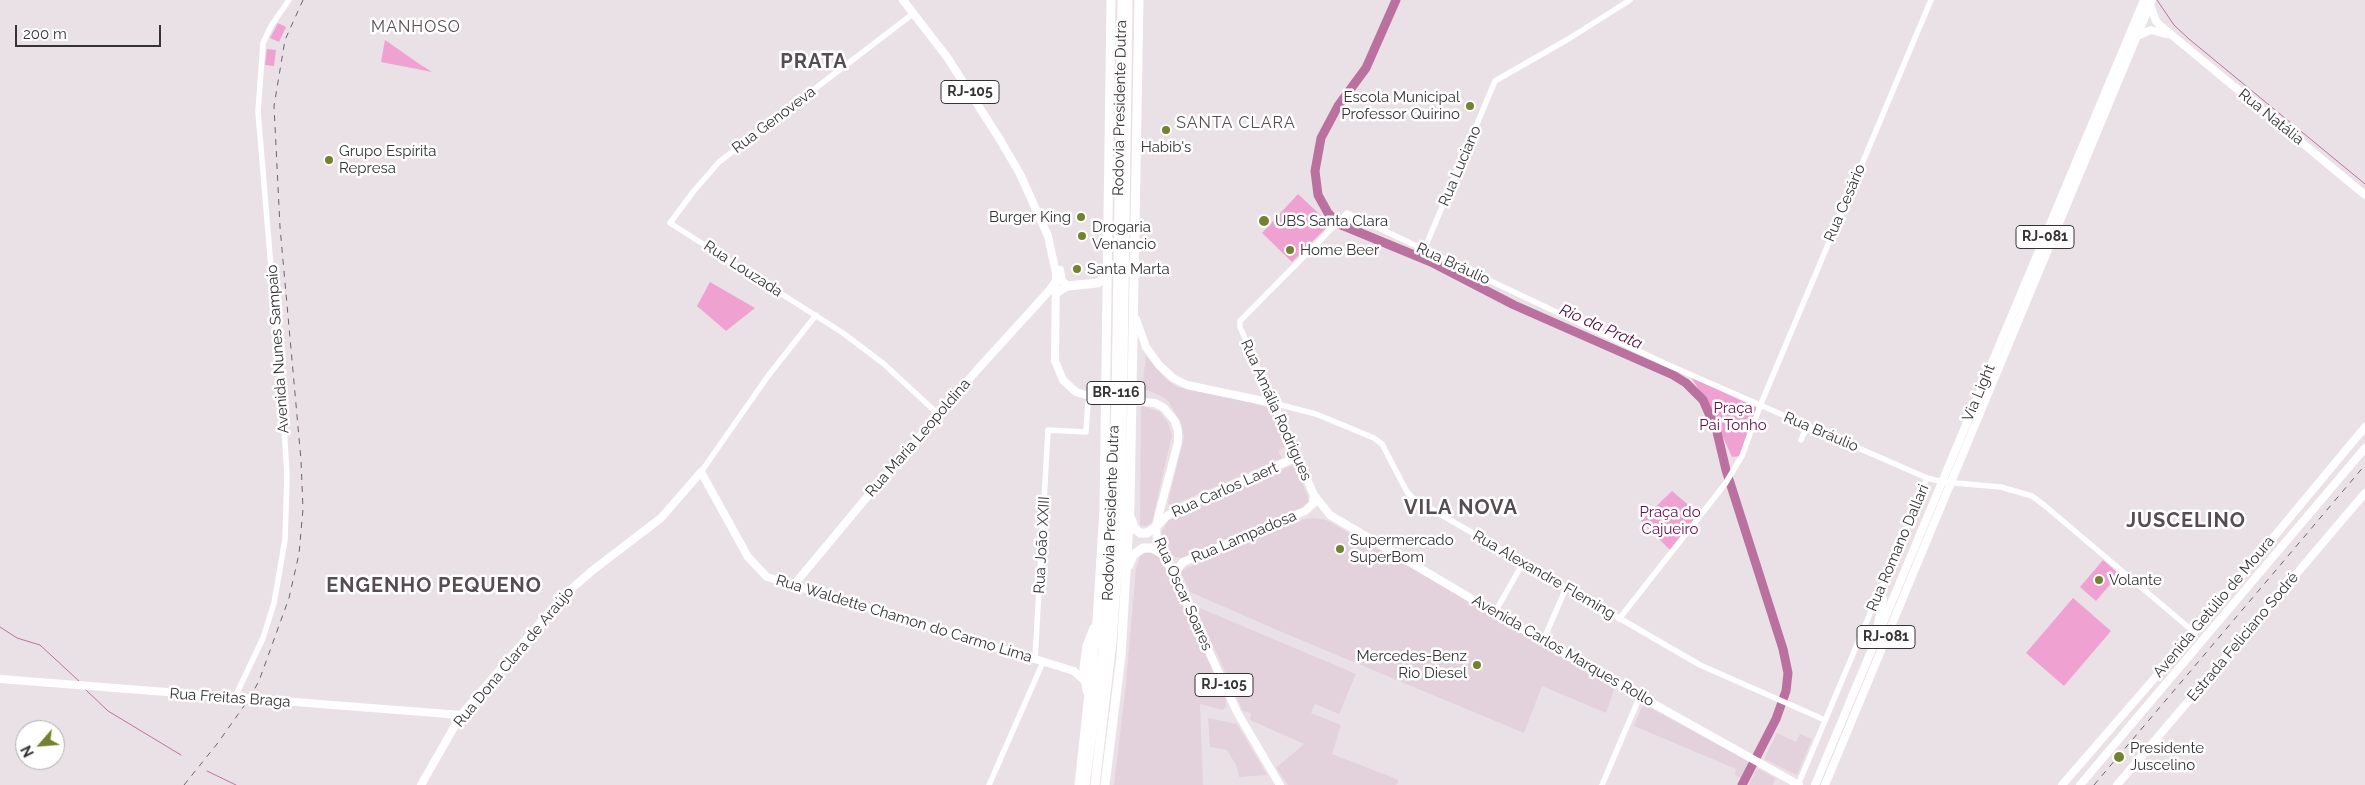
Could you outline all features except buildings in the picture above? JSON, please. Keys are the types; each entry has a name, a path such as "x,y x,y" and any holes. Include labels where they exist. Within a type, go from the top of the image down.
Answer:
{"highway":[{"name":"BR-116","path":"1079,785 1097,621 1105,500 1111,0"},
{"name":"Rodovia Presidente Dutra","path":"1085,785 1103,652 1111,551 1116,401 1122,0"},
{"name":"Rodovia Presidente Dutra","path":"1095,785 1112,642 1121,502 1128,0"},
{"name":"BR-116","path":"1105,785 1121,656 1130,505 1138,0"},
{"path":"1068,286 1097,283 1103,280 1108,271"},
{"path":"1130,505 1132,522 1137,531 1145,533 1156,527"},
{"path":"1127,572 1133,554 1143,548 1152,548 1163,554"},
{"path":"1089,700 1084,668 1087,646 1097,621"}],"main road":[{"name":"RJ-105","path":"903,0 914,13"},
{"name":"Via Light","path":"1826,785 2138,36 2149,2"},
{"name":"Via Light","path":"1815,784 1945,473 2149,2"},
{"name":"Rua Natália","path":"2149,2 2156,20 2177,39 2365,195"},
{"name":"Rua Oscar Soares","path":"914,13 947,57 1020,174 1058,254 1062,279 1068,286"},
{"name":"Rua Natália","path":"2138,36 2154,30 2177,39"},
{"name":"Rua Oscar Soares","path":"1048,236 1056,264 1055,358 1057,370 1071,389 1098,398 1153,402 1162,406 1173,417 1178,431 1177,446 1156,527 1156,537 1237,712 1280,785"},
{"name":"Rua Maria Leopoldina","path":"793,586 938,414 1048,292 1056,280"},
{"path":"1048,292 1057,294 1068,286"},
{"name":"Rua Alexandre Fleming","path":"1132,300 1141,338 1156,362 1173,378 1187,385 1273,403"},
{"name":"Rua Amália Rodrigues","path":"1273,403 1314,494"},
{"name":"Avenida Getúlio de Moura","path":"2062,785 2194,632 2365,427"},
{"path":"2348,470 2340,470 2338,465 2350,448 2350,444"},
{"name":"Avenida Getúlio de Moura","path":"2080,785 2365,448"},
{"name":"Rua Carlos Laert","path":"1156,527 1166,516 1179,509 1297,457"},
{"name":"Rua Waldette Chamon do Carmo Lima","path":"701,472 738,541 755,566 771,579 1074,671 1085,682"},
{"name":"Rua Dona Clara de Araújo","path":"422,785 460,716 571,588 661,518 701,472"},
{"path":"2313,510 2330,484 2331,477 2326,477 2314,487"},
{"name":"Estrada Feliciano Sodré","path":"2119,782 2365,493"},
{"name":"Rua Lampadosa","path":"1176,581 1176,571 1183,562 1305,511 1313,504 1314,494"},
{"name":"Avenida Carlos Marques Rollo","path":"1314,494 1330,515"},
{"name":"Avenida Carlos Marques Rollo","path":"1305,511 1330,515 1543,641 1798,785"},
{"path":"1163,554 1171,560 1183,562"},
{"path":"1875,642 1882,604 1880,589"},
{"path":"1074,671 1084,668"},
{"name":"Rua Freitas Braga","path":"0,679 460,716"}],"street":[{"name":"Avenida Nunes Sampaio","path":"236,697 263,638 278,590 284,540 287,475 258,112 263,44 271,26 289,0"},
{"name":"Rua Luciano","path":"1424,250 1495,81 1570,38 1630,0"},
{"name":"Rua Cesário","path":"1619,619 1725,484 1742,456 1760,406 1931,0"},
{"name":"Rua Genoveva","path":"670,223 719,162 914,13"},
{"name":"Rua Bráulio","path":"1239,325 1249,312 1347,213 1551,311 1760,406 1927,478 1942,482 2001,487 2032,496 2044,504 2194,632"},
{"name":"Rua Louzada","path":"670,223 816,315 884,364 938,414"},
{"name":"Rua Dona Clara de Araújo","path":"701,472 768,376 816,315"},
{"name":"Rua Amália Rodrigues","path":"1239,325 1273,403"},
{"name":"Rua João XXIII","path":"1039,661 1048,430 1086,432 1088,403 1098,398"},
{"name":"Rua Alexandre Fleming","path":"1273,403 1316,414 1376,439 1382,444 1410,496 1619,619 1712,670 1825,720"},
{"path":"1801,440 1804,433 1810,428"},
{"name":"Rua Romano Dallari","path":"1798,785 1927,478"},
{"path":"1495,612 1523,563"},
{"path":"1543,641 1566,588"},
{"path":"989,785 1039,661"},
{"path":"1602,785 1640,696"}],"shaded area":[{"path":"1146,356 1166,379 1177,387 1249,402 1272,409 1287,446 1278,451 1282,458 1170,506 1168,502 1184,437 1181,423 1169,402 1163,397 1142,388"},
{"path":"1141,405 1160,412 1168,423 1172,435 1152,522 1146,526 1140,525"},
{"path":"1295,464 1308,497 1308,502 1302,508 1187,558 1175,557 1169,553 1161,538 1162,531 1169,519"},
{"path":"1304,519 1326,520 1442,585 1615,687 1606,713 1542,686 1524,733 1190,592 1181,572 1184,569"},
{"path":"1152,552 1160,556 1164,562 1226,700 1226,707 1222,710 1200,704 1203,785 1114,785 1126,684 1136,569 1140,556 1144,553"},
{"path":"1200,608 1356,674 1339,714 1315,704 1311,713 1341,725 1332,754 1399,780 1396,785 1288,785 1276,768 1304,744 1250,720 1251,713 1243,711 1197,610"},
{"path":"1643,704 1750,762 1742,779 1735,775 1736,769 1634,726"},
{"path":"1208,718 1237,724 1267,775 1239,777 1236,765 1227,750 1210,747"},
{"path":"1777,733 1796,742 1800,734 1812,739 1797,775 1764,759"},
{"path":"1757,768 1775,778 1773,785 1749,785"}],"green space":[{"path":"278,23 286,27 279,42 270,38"},
{"path":"385,40 418,63 432,72 381,62"},
{"path":"267,49 276,50 274,66 265,65"},
{"path":"1298,194 1330,224 1292,262 1262,233"},
{"path":"710,282 755,308 726,331 697,306"},
{"name":"Praça Pai Tonho","path":"1691,377 1757,408 1740,456 1732,457 1708,404"},
{"name":"Praça do Cajueiro","path":"1672,491 1699,514 1671,551 1641,521"},
{"name":"Volante","path":"2103,560 2119,574 2096,601 2080,587"},
{"path":"2073,598 2111,631 2064,686 2026,653"}],"waterway":[{"name":"Rio da Prata","path":"1396,0 1366,68 1338,106 1321,138 1315,171 1318,195 1328,213 1339,224 1431,262 1514,305 1673,375 1686,383 1703,400 1717,432 1726,470 1783,649 1788,673 1786,691 1776,719 1742,785"},
{"path":"2157,0 2174,25 2189,39 2365,184"},
{"path":"0,627 17,638 40,645 80,682"},
{"path":"85,689 108,711 181,755"},
{"path":"207,771 236,785"}],"railway":[{"path":"184,785 217,744 249,699 259,681 289,598 299,554 303,509 301,460 280,227 274,106 285,40 303,0"},
{"path":"2094,785 2365,465"}],"place":[{"name":"Escola Municipal Professor Quirino","path":"1470,106"},
{"name":"Habib's","path":"1166,130"},
{"name":"Grupo Espírita Represa","path":"329,160"},
{"name":"Burger King","path":"1081,217"},
{"name":"UBS Santa Clara","path":"1264,221"},
{"name":"Drogaria Venancio","path":"1082,236"},
{"name":"Home Beer","path":"1290,250"},
{"name":"Santa Marta","path":"1077,269"},
{"name":"Supermercado SuperBom","path":"1340,549"},
{"name":"Volante","path":"2099,580"},
{"name":"Mercedes-Benz Rio Diesel","path":"1477,665"},
{"name":"Presidente Juscelino","path":"2119,757"}],"district":[{"name":"MANHOSO","path":"416,27"},
{"name":"PRATA","path":"814,62"},
{"name":"SANTA CLARA","path":"1236,123"},
{"name":"VILA NOVA","path":"1461,508"},
{"name":"JUSCELINO","path":"2186,521"},
{"name":"ENGENHO PEQUENO","path":"434,586"}]}
